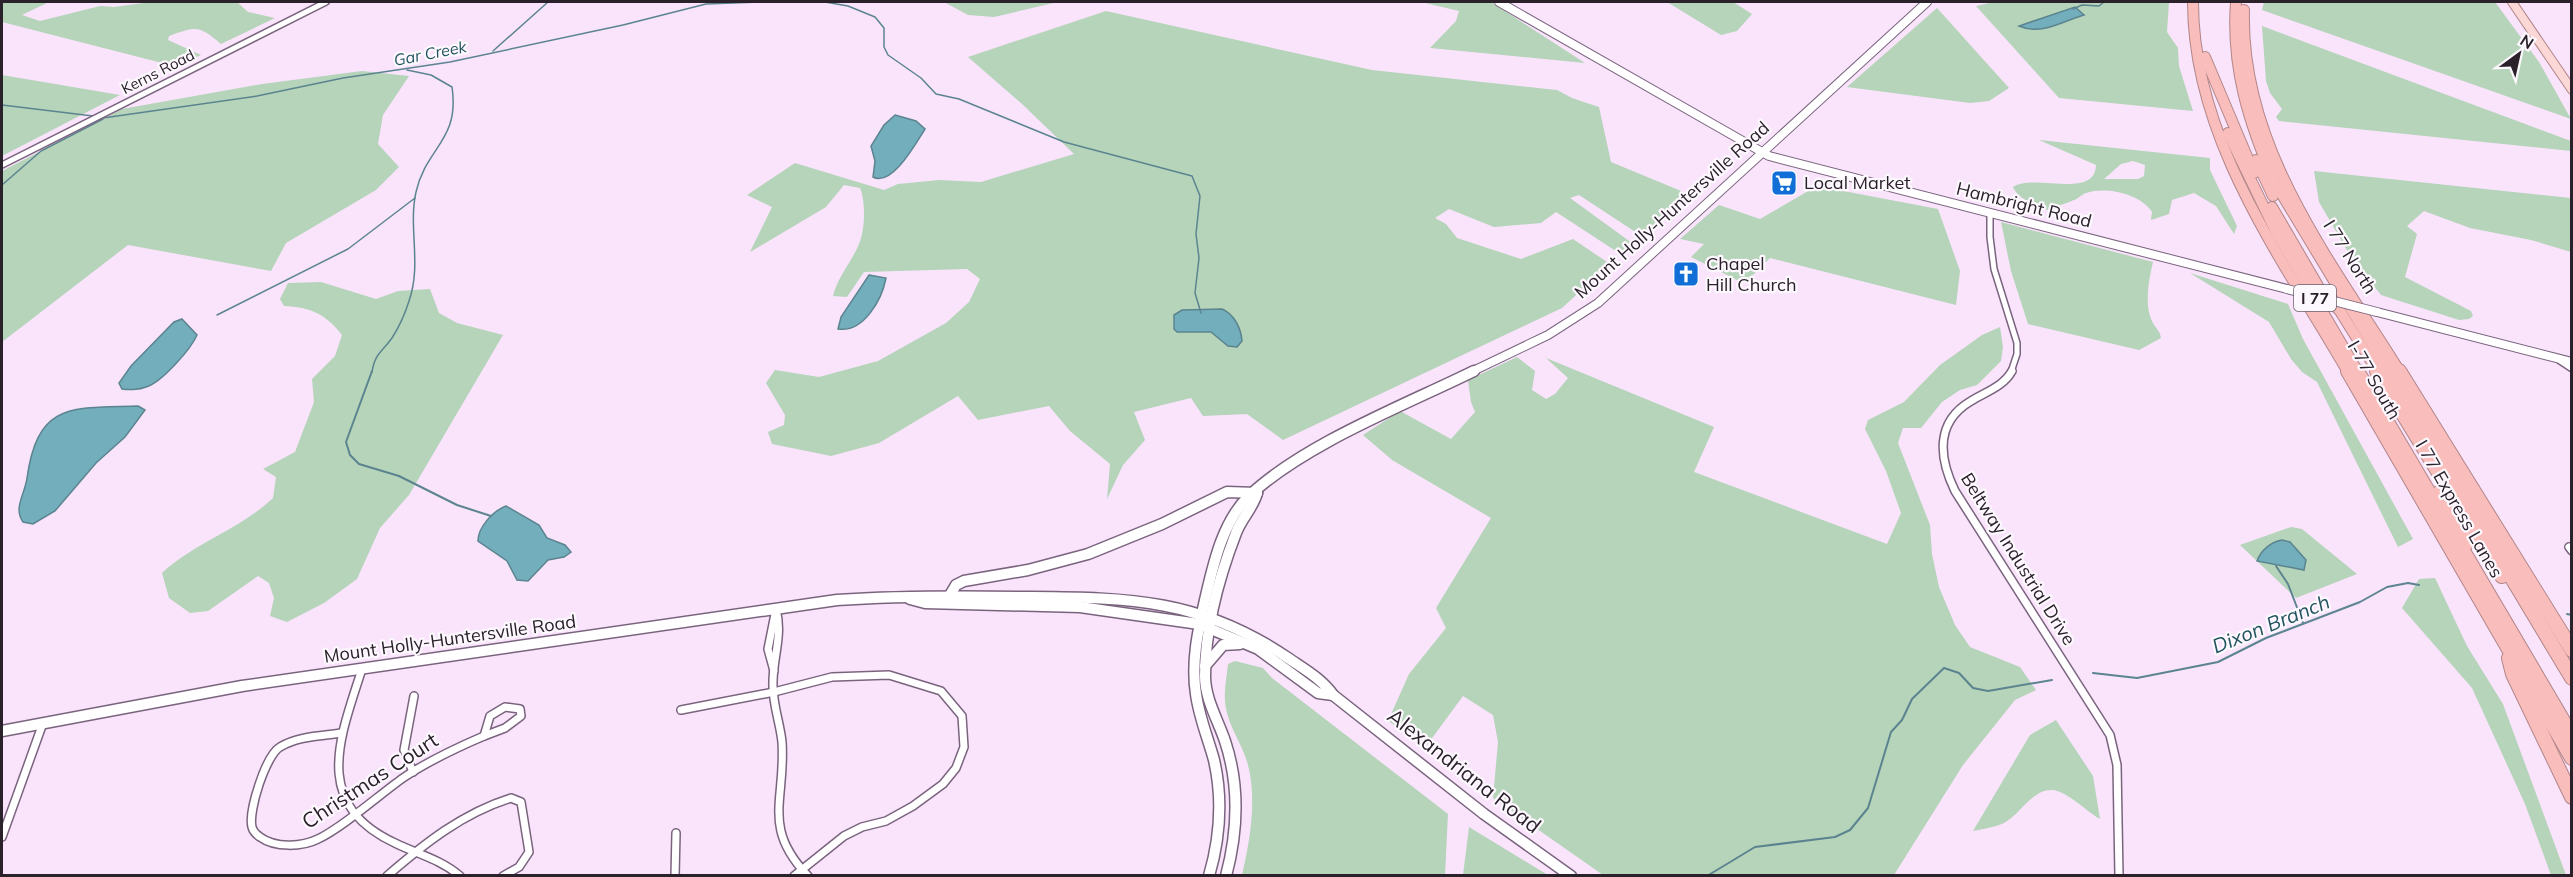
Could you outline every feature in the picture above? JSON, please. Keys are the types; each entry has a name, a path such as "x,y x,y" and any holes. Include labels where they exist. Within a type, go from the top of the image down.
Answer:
{"highway":[{"name":"I-77 South","path":"2193,2 2193,30 2200,69 2229,161 2266,233 2462,521 2479,551 2507,648 2571,758"},
{"name":"I 77 Express Lanes","path":"2200,2 2205,57 2226,130 2261,205 2462,521"},
{"name":"I 77 Express Lanes","path":"2236,2 2236,60 2249,118 2280,191 2479,551 2508,628 2571,736"},
{"name":"I 77 North","path":"2245,2 2242,36 2247,75 2264,134 2282,175 2462,521"},
{"path":"2205,57 2258,181 2322,286"},
{"path":"2236,60 2237,102 2251,148 2283,215 2339,316 2479,551 2556,650 2571,678"},
{"name":"I 77","path":"2479,551 2571,650"},
{"path":"2507,648 2512,675 2571,797"}],"main road":[{"name":"Hambright Road","path":"1499,2 1761,153 2571,362"},
{"name":"Mount Holly-Huntersville Road","path":"1200,619 1213,566 1228,528 1248,497 1257,493 1282,470 1309,452 1584,314 1928,2"},
{"path":"2511,2 2571,90"},
{"path":"950,595 956,585 964,581 1028,570 1095,552 1162,524 1227,492 1257,493"},
{"name":"Mount Holly-Huntersville Road","path":"2,731 242,686 837,600 950,595 1102,598 1161,605 1213,623 1236,534 1257,493"},
{"name":"Mount Holly-Huntersville Road","path":"905,598 925,603 1080,607 1200,619"},
{"path":"1200,619 1194,683 1201,723 1214,761 1221,805 1215,855 1209,876"},
{"path":"1213,623 1207,639 1205,666 1207,696 1227,747 1237,816 1234,845 1226,876"},
{"name":"Alexandriana Road","path":"1213,623 1258,649 1318,693 1333,695"},
{"name":"Alexandriana Road","path":"1213,623 1268,645 1326,685 1333,695 1503,828 1571,876"},
{"path":"1205,666 1225,644 1237,643 1258,649"}],"street":[{"name":"Kerns Road","path":"2,165 326,2"},
{"name":"Beltway Industrial Drive","path":"1990,213 1991,249 2015,334 2017,361 2011,374 1998,386 1968,401 1954,412 1940,445 1940,460 1955,492 2110,735 2117,765 2119,876"},
{"path":"2557,358 2571,369"},
{"path":"681,710 774,692 832,677 890,675 941,691 962,716 964,747 956,768 944,784 913,806 886,821 862,827 844,836 801,874 783,844 776,818 782,745 774,692 774,671 769,665 769,624 776,609"},
{"path":"362,669 342,733 338,755 341,794 352,815 378,835 440,861 460,876"},
{"path":"413,772 404,750 414,696"},
{"name":"Christmas Court","path":"342,733 288,743 273,752 267,762 251,823 255,833 263,838 295,845 320,839 413,772 454,748 484,736 512,724 520,716 520,709 511,706 494,711 488,719 484,736"},
{"path":"2,837 43,723"},
{"path":"387,876 415,851 475,813 506,799 517,799 521,802 529,852 519,867 503,876"},
{"path":"675,876 676,833"}],"green space":[{"path":"2,2 49,2 22,15 40,21 100,6 114,7 151,2 237,2 248,12 275,18 221,44 207,33 197,29 185,30 169,36 168,40 201,55 180,65 166,64 2,22"},
{"path":"944,2 1058,2 994,17 968,15"},
{"path":"1421,2 1491,2 1585,63 1430,48 1456,21 1459,11"},
{"path":"1667,2 1733,2 1752,14 1737,31 1721,35"},
{"path":"1994,2 2169,2 2167,32 2178,48 2179,66 2193,111 2059,98 1976,6"},
{"path":"2264,2 2495,2 2539,62 2571,119 2262,10"},
{"path":"1937,8 2009,88 1989,101 1970,103 1847,87"},
{"path":"1106,11 1372,70 1557,90 1599,107 1611,162 1686,193 1643,237 1579,195 1570,198 1632,243 1622,255 1556,212 1541,223 1494,227 1449,209 1435,218 1446,224 1457,238 1521,259 1573,239 1610,264 1562,308 1283,440 1247,414 1203,416 1191,398 1134,412 1145,440 1123,465 1107,499 1110,464 1070,431 1049,406 978,420 958,396 879,443 831,456 772,444 768,432 784,425 785,415 766,383 775,370 819,377 878,361 946,323 969,302 980,279 967,269 864,272 847,297 833,296 861,238 864,208 860,188 844,185 826,207 750,252 772,207 747,195 795,163 884,190 898,184 939,180 981,182 1074,154 1021,103 968,57"},
{"path":"2262,26 2571,141 2571,151 2279,121 2276,117 2282,109 2270,93 2266,81"},
{"path":"362,71 409,76 383,115 378,144 399,167 376,190 286,243 271,271 128,245 2,342 2,171 122,109 262,84"},
{"path":"2,75 120,95 2,156"},
{"path":"2039,140 2210,158 2210,170 2237,226 2234,234 2216,206 2194,193 2172,200 2169,214 2151,220 2152,212 2147,206 2140,200 2122,193 2094,191 2047,210 2023,198 2013,187 2023,183 2075,184 2086,181 2093,175 2096,165","holes":["2133,161 2145,165 2144,176 2138,179 2104,179 2121,164"]},
{"path":"2314,171 2571,198 2571,252 2531,240 2470,228 2424,211 2407,226 2417,234 2405,277 2471,311 2473,316 2469,319 2459,320 2381,295 2351,257 2319,202"},
{"path":"1817,186 1938,209 1960,271 1956,305 1770,258 1754,274 1741,282 1691,257 1704,244 1680,239 1719,205 1760,219"},
{"path":"2001,222 2153,262 2148,307 2161,338 2139,350 2028,324 2011,271"},
{"path":"2190,273 2288,304 2303,339 2413,539 2398,547 2317,382 2302,372 2291,359 2269,322"},
{"path":"321,282 376,299 398,291 430,289 439,313 457,323 503,335 409,495 380,528 357,579 324,603 287,622 270,616 274,598 269,583 258,576 208,611 190,613 169,598 162,573 189,552 246,519 273,498 276,477 263,469 295,452 314,402 312,379 335,356 342,335 330,322 317,313 284,306 280,299 288,283"},
{"path":"2000,327 2003,347 2001,361 1977,385 1960,390 1942,402 1921,428 1903,428 1898,443 1930,525 1932,554 1939,587 1955,625 1970,647 2020,667 2036,690 2015,700 1963,765 1894,875 1603,875 1493,798 1498,742 1493,715 1463,696 1427,745 1388,721 1409,674 1446,628 1436,608 1491,518 1392,460 1363,435 1400,411 1451,439 1475,412 1468,380 1517,357 1535,371 1532,390 1546,399 1555,394 1568,378 1546,358 1714,427 1694,472 1887,544 1901,513 1886,471 1865,429 1868,420 1904,402 1940,365 1982,335"},
{"path":"2291,527 2302,529 2357,574 2296,598 2240,545"},
{"path":"2435,578 2467,646 2503,704 2566,875 2551,875 2525,804 2472,688 2402,608 2419,579"},
{"path":"1235,661 1263,668 1272,678 1448,814 1445,875 1242,875 1250,834 1252,792 1246,757 1231,726 1226,709 1228,664"},
{"path":"2056,720 2093,776 2100,819 2065,794 2053,790 2033,797 2004,823 1973,831 2030,735"},
{"path":"1469,827 1548,875 1463,875"}],"water":[{"path":"2075,7 2084,15 2044,28 2027,29 2019,26"},
{"path":"895,115 916,121 925,129 910,153 895,170 888,176 873,177 875,161 871,146 884,125"},
{"path":"869,275 886,278 876,304 864,320 856,326 838,329 841,317"},
{"path":"1222,309 1230,314 1240,331 1242,341 1237,347 1228,346 1211,332 1177,332 1174,329 1174,315 1182,310"},
{"path":"182,319 197,335 182,357 152,384 140,389 122,389 119,383 131,366 174,322"},
{"path":"138,406 145,410 125,437 96,463 55,511 33,524 23,522 19,506 32,453 40,435 50,422 62,414 77,409"},
{"path":"506,506 539,525 547,538 565,545 571,552 564,557 548,560 528,581 517,580 507,561 478,541 487,520"},
{"path":"2282,540 2290,542 2306,560 2304,570 2257,561 2267,547"}],"waterway":[{"path":"493,51 548,2"},
{"name":"Gar Creek","path":"103,118 257,96 343,78 450,62 623,25 706,4 760,2"},
{"path":"825,2 848,6 875,17 884,28 884,47 888,55 921,78 936,94 959,99 1064,142 1192,176 1200,196 1196,234 1199,258 1195,293 1201,313"},
{"path":"2073,9 2082,5 2099,6 2104,2"},
{"path":"372,372 377,357 395,334 409,301 413,287 415,260 413,219 416,192 427,164 447,132 453,105 452,87 431,75 407,70"},
{"name":"Gar Creek","path":"2,105 93,116"},
{"path":"2,185 41,151 103,119"},
{"path":"217,315 348,249 415,198"},
{"path":"372,371 346,442 350,455 359,464 399,476 457,505 491,516"},
{"path":"2276,566 2288,584 2303,623"},
{"name":"Dixon Branch","path":"2093,673 2137,678 2218,662 2266,638 2360,602 2387,587 2408,583 2419,585"},
{"name":"Dixon Branch","path":"2567,614 2572,615"},
{"name":"Dixon Branch","path":"1707,876 1755,847 1835,837 1850,830 1868,808 1891,732 1902,720 1912,699 1944,668 1959,673 1973,688 1988,691 2052,680"}],"place":[{"name":"Local Market","path":"1784,183"},
{"name":"Chapel Hill Church","path":"1686,274"}]}
